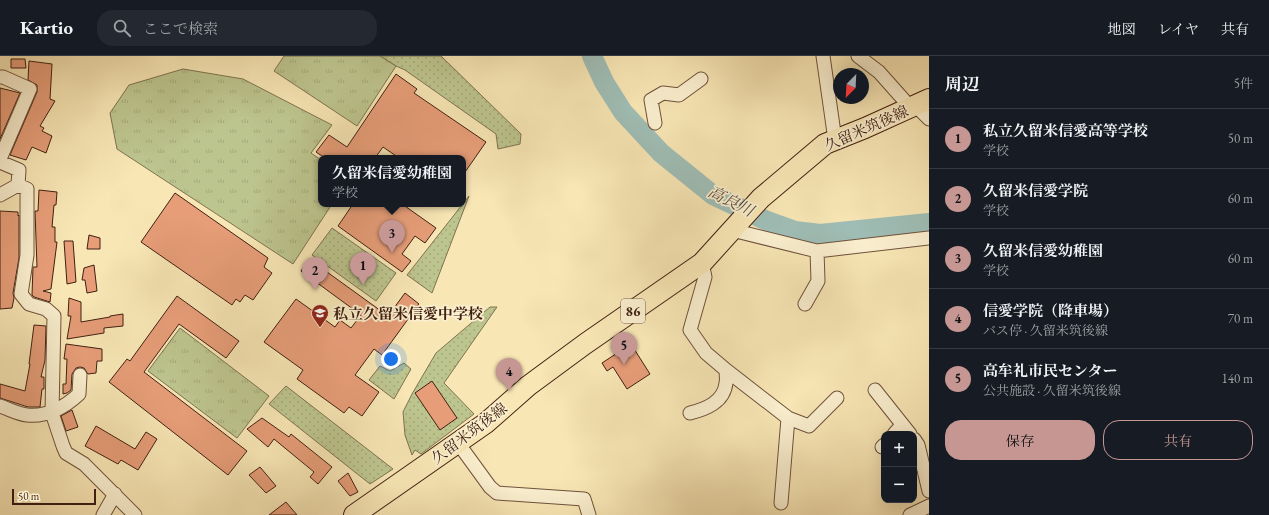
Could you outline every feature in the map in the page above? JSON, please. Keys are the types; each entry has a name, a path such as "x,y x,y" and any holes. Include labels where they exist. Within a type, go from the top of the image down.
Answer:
{"main road":[{"name":"久留米筑後線","path":"354,515 486,423 528,386 702,262 759,201 825,144 921,108"}],"street":[{"path":"823,56 835,140"},
{"path":"858,56 921,108"},
{"path":"0,77 30,89 0,159"},
{"path":"655,124 651,100 663,93 679,95 701,79"},
{"path":"0,162 19,170 18,185"},
{"path":"0,195 18,185"},
{"path":"18,185 27,189 27,255 22,294 29,304 46,309 54,316 52,413 63,446 66,453 84,464 136,515"},
{"path":"732,230 817,251 929,238"},
{"path":"805,304 818,281 817,251"},
{"path":"702,262 705,276 690,330 706,352 726,370 788,418 809,426 837,398"},
{"path":"690,413 703,410 715,403 722,395 726,383 726,370"},
{"path":"0,406 26,415 52,413 79,394 80,375"},
{"path":"875,390 902,431"},
{"path":"781,503 788,418"},
{"path":"458,443 490,487 497,493 584,499 589,515"},
{"path":"917,444 929,491"},
{"path":"102,515 115,494"},
{"path":"910,515 929,506"}],"green space":[{"path":"284,56 380,56 396,66 357,126 274,71"},
{"path":"380,56 441,56 521,134 520,144 498,149 496,134 405,70"},
{"path":"183,69 243,79 332,125 311,153 318,158 318,207 330,207 293,264 117,149 110,113 129,85"},
{"path":"460,207 465,207 432,293 407,275"},
{"path":"332,228 396,273 376,301 312,255"},
{"path":"490,307 497,307 444,383 474,414 421,454 415,450 412,455 405,435 403,412 412,394 436,353"},
{"path":"180,328 269,396 237,438 148,371"},
{"path":"404,363 411,369 394,399 369,380 380,366 390,371"},
{"path":"286,386 393,469 370,484 269,404"}],"building":[{"path":"11,59 25,59 26,68 11,68"},
{"path":"29,61 52,64 50,99 55,101 40,126 44,128 42,131 52,136 46,153 32,147 26,160 10,155 37,92 37,85 28,80"},
{"path":"396,74 417,89 414,93 486,142 466,171 466,155 395,155 383,147 377,155 320,155 316,152 329,135 347,147"},
{"path":"0,88 20,93 0,139"},
{"path":"39,190 57,192 52,227 55,227 55,242 57,242 51,289 43,291 51,293 50,302 32,295 33,267 37,267 35,211 38,211"},
{"path":"175,193 268,258 264,267 272,273 253,300 245,295 240,302 236,299 232,305 141,242"},
{"path":"351,207 406,207 436,228 425,243 415,236 402,254 411,261 402,272 338,226"},
{"path":"0,211 18,212 19,258 12,308 0,309"},
{"path":"89,235 100,238 100,249 87,249"},
{"path":"64,241 73,241 76,282 67,284"},
{"path":"309,259 388,316 405,293 419,304 382,355 374,349 355,375 379,392 362,416 349,407 344,413 297,379 303,370 264,342 296,299 335,327 340,320 351,328 361,315 301,271"},
{"path":"94,265 97,291 87,293 85,280 82,280 84,268"},
{"path":"177,296 239,341 226,358 179,324 144,372 247,451 228,475 109,382 127,359 130,361"},
{"path":"69,298 81,302 81,322 123,314 123,326 104,328 104,333 67,339 71,316 68,316"},
{"path":"34,325 46,326 45,360 41,377 44,377 44,389 42,389 40,407 28,407 0,398 0,384 25,391 30,364"},
{"path":"66,344 102,349 102,361 97,361 96,373 88,374 84,368 76,368 72,374 71,390 63,394 63,384 66,384 67,359 64,359"},
{"path":"631,344 650,374 627,389 613,367 607,371 602,363"},
{"path":"432,381 457,418 440,430 415,393"},
{"path":"72,410 78,427 66,431 61,416"},
{"path":"262,418 289,437 291,434 332,467 318,484 310,477 314,472 274,439 268,447 247,429"},
{"path":"96,426 135,449 146,432 157,439 138,470 121,460 118,464 85,446"},
{"path":"260,467 276,486 266,493 249,475"},
{"path":"348,473 358,492 350,496 338,481"},
{"path":"286,502 297,515 269,515"}],"waterway":[{"name":"高良川","path":"592,56 604,82 623,112 661,153 713,195 767,221 795,231 820,234 929,223"}],"place":[{"name":"久留米信愛幼稚園","path":"392,253"},
{"name":"私立久留米信愛高等学校","path":"363,285"},
{"name":"久留米信愛学院","path":"315,290"},
{"name":"私立久留米信愛中学校","path":"320,328"},
{"name":"高牟礼市民センター","path":"624,365"},
{"name":"信愛学院（降車場）","path":"509,391"}]}
